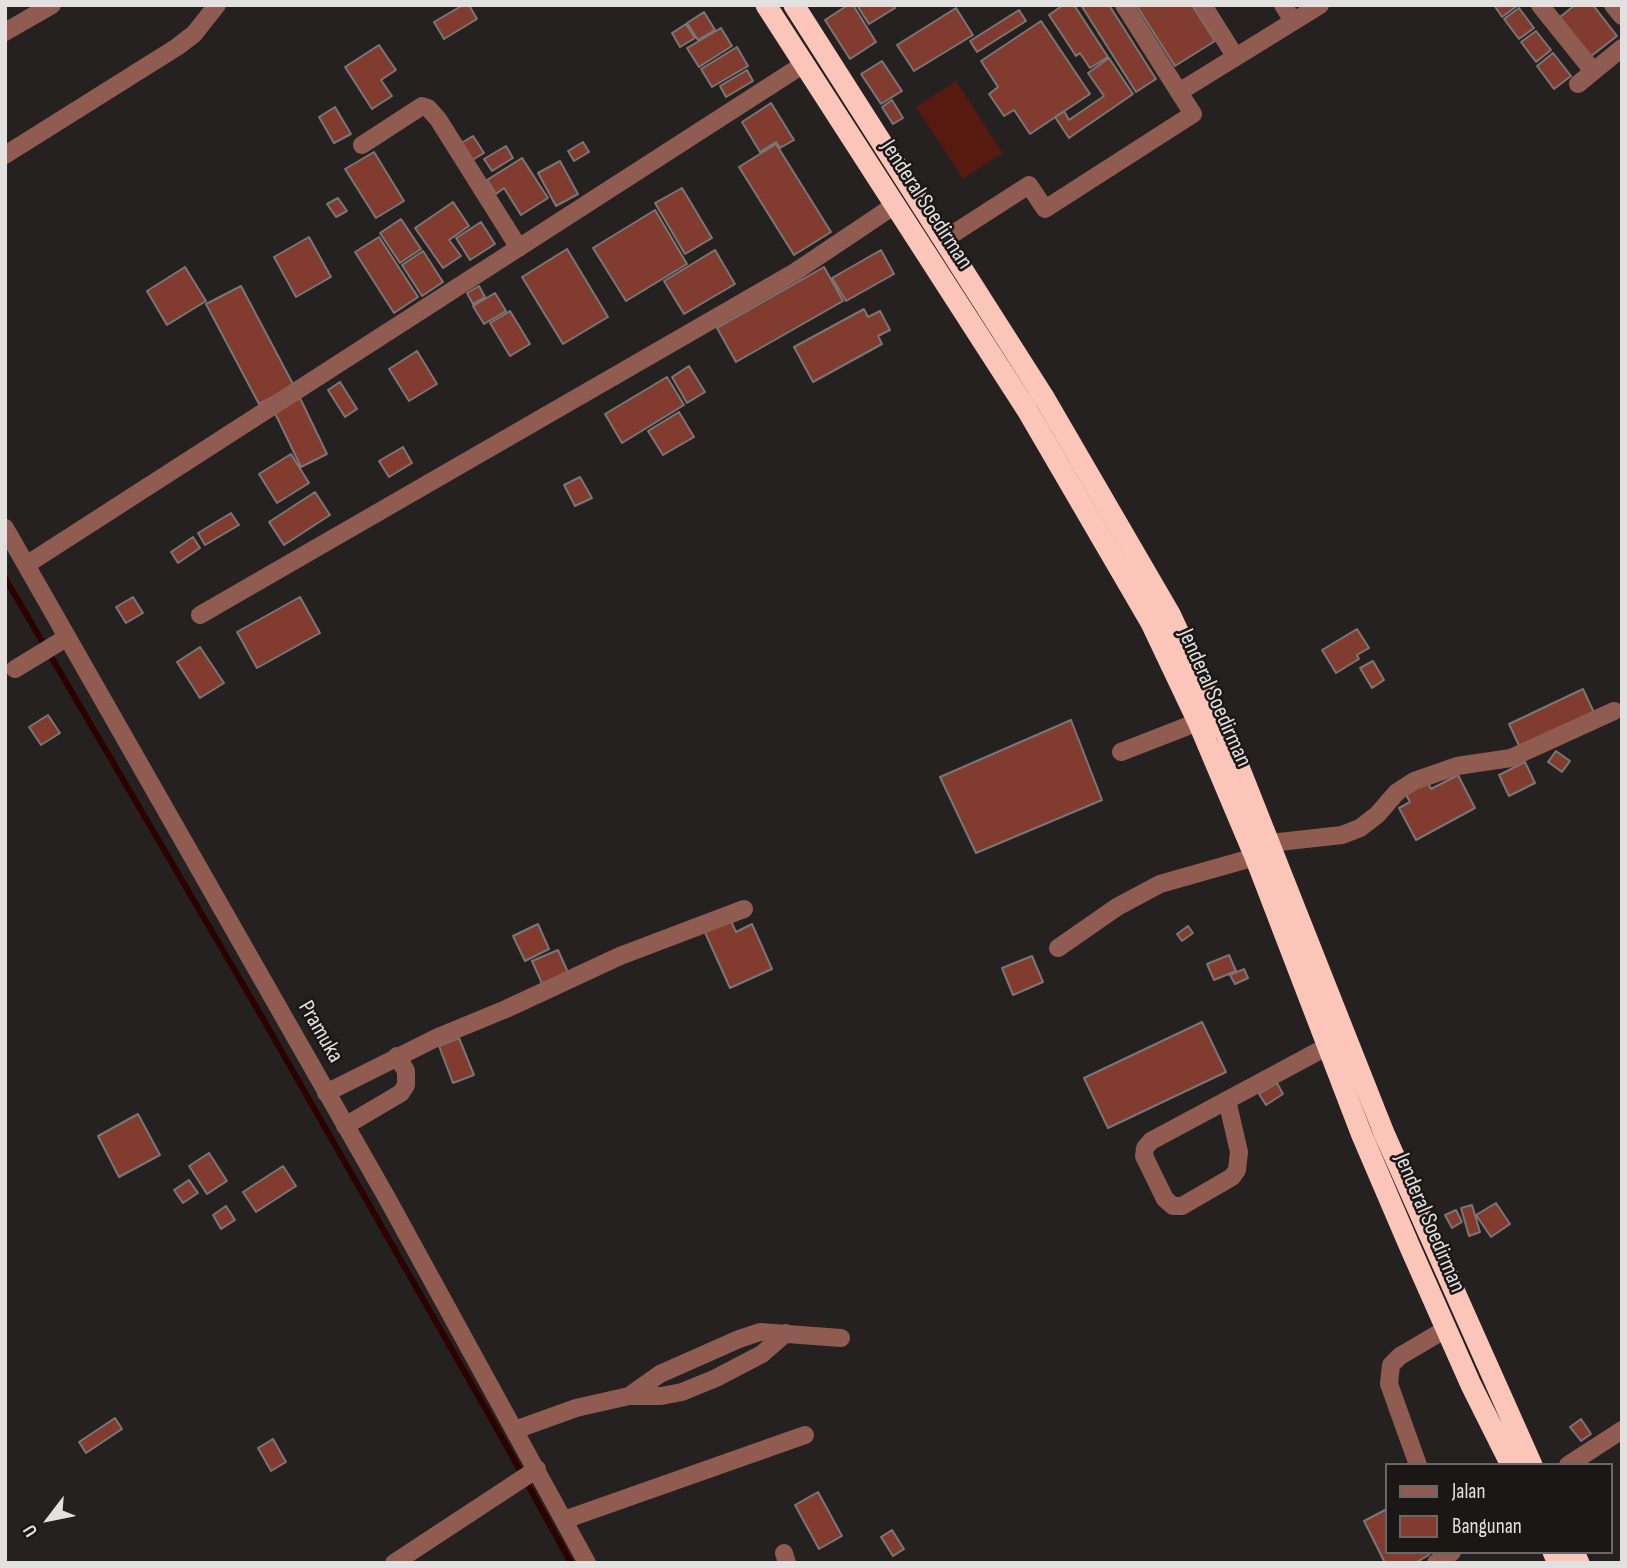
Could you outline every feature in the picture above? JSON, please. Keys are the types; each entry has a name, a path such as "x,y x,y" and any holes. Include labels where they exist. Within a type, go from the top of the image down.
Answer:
{"highway":[{"name":"Jenderal Soedirman","path":"766,5 1027,410 1151,623 1263,850 1439,1259 1531,1463"},
{"name":"Jenderal Soedirman","path":"794,5 1045,399 1170,614 1210,696 1328,1046 1361,1133 1446,1329 1510,1463"}],"street":[{"path":"5,33 52,5"},
{"path":"5,155 177,47 194,34 217,5"},
{"path":"945,239 1029,185 1045,209 1193,114 1124,5"},
{"path":"1203,5 1235,56"},
{"path":"1283,5 1293,21"},
{"path":"1179,92 1321,5"},
{"path":"1540,5 1593,71"},
{"path":"1613,5 1622,16"},
{"path":"1578,84 1622,48"},
{"path":"26,565 804,64"},
{"path":"362,145 422,107 428,108 438,119 519,248"},
{"path":"200,615 795,272 895,205"},
{"name":"Pramuka","path":"5,528 26,565 60,642 345,1126 587,1563"},
{"path":"15,669 60,642"},
{"path":"1058,948 1117,907 1160,884 1263,850 1342,835 1368,821 1397,792 1414,781 1457,766 1511,758 1614,711"},
{"path":"1121,752 1198,722"},
{"path":"326,1093 397,1056 620,956 744,909"},
{"path":"1227,1100 1238,1152 1237,1170 1231,1177 1182,1206 1173,1206 1165,1199 1144,1156 1145,1148 1151,1141 1227,1100 1328,1046"},
{"path":"345,1126 401,1093 406,1071 397,1056"},
{"path":"1417,1463 1389,1384 1391,1365 1400,1356 1446,1329"},
{"path":"629,1396 660,1374 760,1332 841,1338"},
{"path":"515,1430 576,1408 629,1396 661,1396 682,1392 716,1378 762,1353 786,1333"},
{"path":"707,1353 716,1378"},
{"path":"1571,1463 1622,1430"},
{"path":"564,1520 805,1435"},
{"path":"394,1563 537,1469"}],"shaded area":[{"path":"956,81 1003,153 963,179 916,107"}],"building":[{"path":"463,5 469,5 477,19 444,39 434,22"},
{"path":"848,5 853,5 876,42 850,59 825,20"},
{"path":"893,5 895,8 869,24 858,7"},
{"path":"1063,5 1074,5 1108,57 1090,68 1080,53 1076,56 1049,15"},
{"path":"1081,5 1109,5 1156,79 1136,92"},
{"path":"1136,5 1192,5 1215,41 1175,66"},
{"path":"1494,5 1517,5 1517,6 1502,17"},
{"path":"1575,5 1593,5 1617,36 1586,60 1555,21"},
{"path":"956,8 973,35 914,71 897,45"},
{"path":"1519,8 1534,28 1519,39 1504,19"},
{"path":"1019,10 1026,21 977,52 970,41"},
{"path":"704,12 715,30 698,40 687,23"},
{"path":"1041,21 1090,94 1030,134 1014,110 1004,116 989,94 998,87 981,61"},
{"path":"686,24 695,38 680,47 672,33"},
{"path":"721,28 732,46 699,67 687,48"},
{"path":"1536,31 1551,50 1536,62 1521,42"},
{"path":"379,45 396,70 381,80 392,96 372,109 345,67"},
{"path":"737,47 748,66 712,87 701,69"},
{"path":"1553,53 1571,76 1554,89 1537,66"},
{"path":"1109,58 1133,94 1069,138 1055,117 1064,111 1069,120 1104,96 1088,73"},
{"path":"882,61 902,91 881,104 861,74"},
{"path":"747,70 753,81 726,97 720,86"},
{"path":"892,100 903,118 893,124 882,107"},
{"path":"771,103 794,140 780,148 776,142 760,152 742,122"},
{"path":"335,107 351,134 334,143 319,117"},
{"path":"473,136 484,153 469,162 458,145"},
{"path":"583,142 589,152 574,161 568,151"},
{"path":"776,144 831,232 794,255 739,167"},
{"path":"506,146 513,158 492,171 484,159"},
{"path":"374,152 404,201 376,218 345,169"},
{"path":"522,158 548,198 521,215 504,188 496,194 487,180"},
{"path":"560,161 578,194 556,206 538,173"},
{"path":"682,188 712,238 685,254 655,203"},
{"path":"338,198 347,211 336,217 327,204"},
{"path":"453,202 469,226 449,240 461,256 443,268 415,228"},
{"path":"655,210 687,264 626,301 593,248"},
{"path":"401,219 421,249 400,263 380,233"},
{"path":"481,222 495,244 470,260 456,238"},
{"path":"309,237 331,277 296,297 274,257"},
{"path":"379,237 418,297 394,313 355,252"},
{"path":"567,249 608,317 563,344 522,277"},
{"path":"715,250 735,284 684,314 664,281"},
{"path":"881,250 894,274 846,301 832,278"},
{"path":"423,251 443,282 422,296 402,265"},
{"path":"185,267 206,301 167,325 147,291"},
{"path":"824,267 843,301 736,362 717,328"},
{"path":"241,286 294,386 259,404 206,304"},
{"path":"479,286 485,297 473,304 467,293"},
{"path":"495,293 506,311 484,324 473,306"},
{"path":"864,309 868,317 880,311 890,330 878,336 882,344 813,382 794,347"},
{"path":"510,311 530,344 510,356 490,323"},
{"path":"417,351 437,384 409,401 389,369"},
{"path":"689,366 705,392 687,403 672,377"},
{"path":"667,377 684,405 622,443 605,414"},
{"path":"340,382 357,409 345,417 328,390"},
{"path":"300,398 327,454 301,467 274,411"},
{"path":"679,412 694,437 663,455 648,431"},
{"path":"403,447 412,463 389,477 379,461"},
{"path":"291,454 309,483 277,503 259,474"},
{"path":"580,477 592,498 575,506 564,485"},
{"path":"315,492 330,515 284,545 269,522"},
{"path":"231,513 239,525 205,545 198,533"},
{"path":"193,537 200,548 178,563 171,552"},
{"path":"133,597 143,613 126,623 116,607"},
{"path":"300,597 320,633 257,668 237,632"},
{"path":"1357,629 1369,648 1357,655 1359,659 1336,673 1322,650"},
{"path":"200,647 224,683 200,698 177,662"},
{"path":"1373,661 1384,680 1372,688 1360,668"},
{"path":"1583,689 1596,717 1522,752 1509,724"},
{"path":"48,715 60,733 41,745 29,727"},
{"path":"1071,720 1102,800 976,853 940,777"},
{"path":"1556,751 1570,761 1562,772 1548,762"},
{"path":"1525,762 1535,783 1509,796 1499,775"},
{"path":"1458,775 1475,808 1416,840 1399,808 1410,802 1405,793 1427,781 1431,789"},
{"path":"729,917 736,932 752,924 772,969 730,988 703,928"},
{"path":"538,924 549,949 525,961 513,936"},
{"path":"1188,926 1193,933 1182,941 1177,934"},
{"path":"558,950 570,977 544,988 532,961"},
{"path":"1229,955 1236,971 1214,980 1207,964"},
{"path":"1032,956 1043,982 1013,995 1002,968"},
{"path":"1244,969 1248,978 1235,984 1230,975"},
{"path":"1202,1022 1226,1072 1108,1128 1084,1078"},
{"path":"459,1038 474,1075 453,1083 439,1046"},
{"path":"1277,1083 1283,1094 1266,1105 1259,1094"},
{"path":"138,1114 160,1155 119,1177 98,1136"},
{"path":"209,1153 227,1181 207,1194 189,1166"},
{"path":"283,1166 296,1186 256,1212 243,1192"},
{"path":"189,1180 198,1193 183,1203 174,1190"},
{"path":"1496,1203 1510,1224 1491,1237 1476,1215"},
{"path":"1472,1205 1480,1232 1469,1236 1461,1208"},
{"path":"226,1206 235,1220 221,1229 213,1215"},
{"path":"1456,1210 1462,1222 1452,1228 1445,1215"},
{"path":"115,1418 122,1429 86,1453 79,1442"},
{"path":"1581,1419 1591,1434 1581,1441 1570,1427"},
{"path":"273,1439 286,1462 271,1471 258,1448"},
{"path":"818,1492 842,1536 819,1549 795,1505"},
{"path":"1386,1510 1386,1554 1429,1555 1415,1563 1385,1563 1364,1521"},
{"path":"892,1530 904,1549 893,1556 881,1537"}],"waterway":[{"path":"5,578 262,1017 571,1563"}]}
